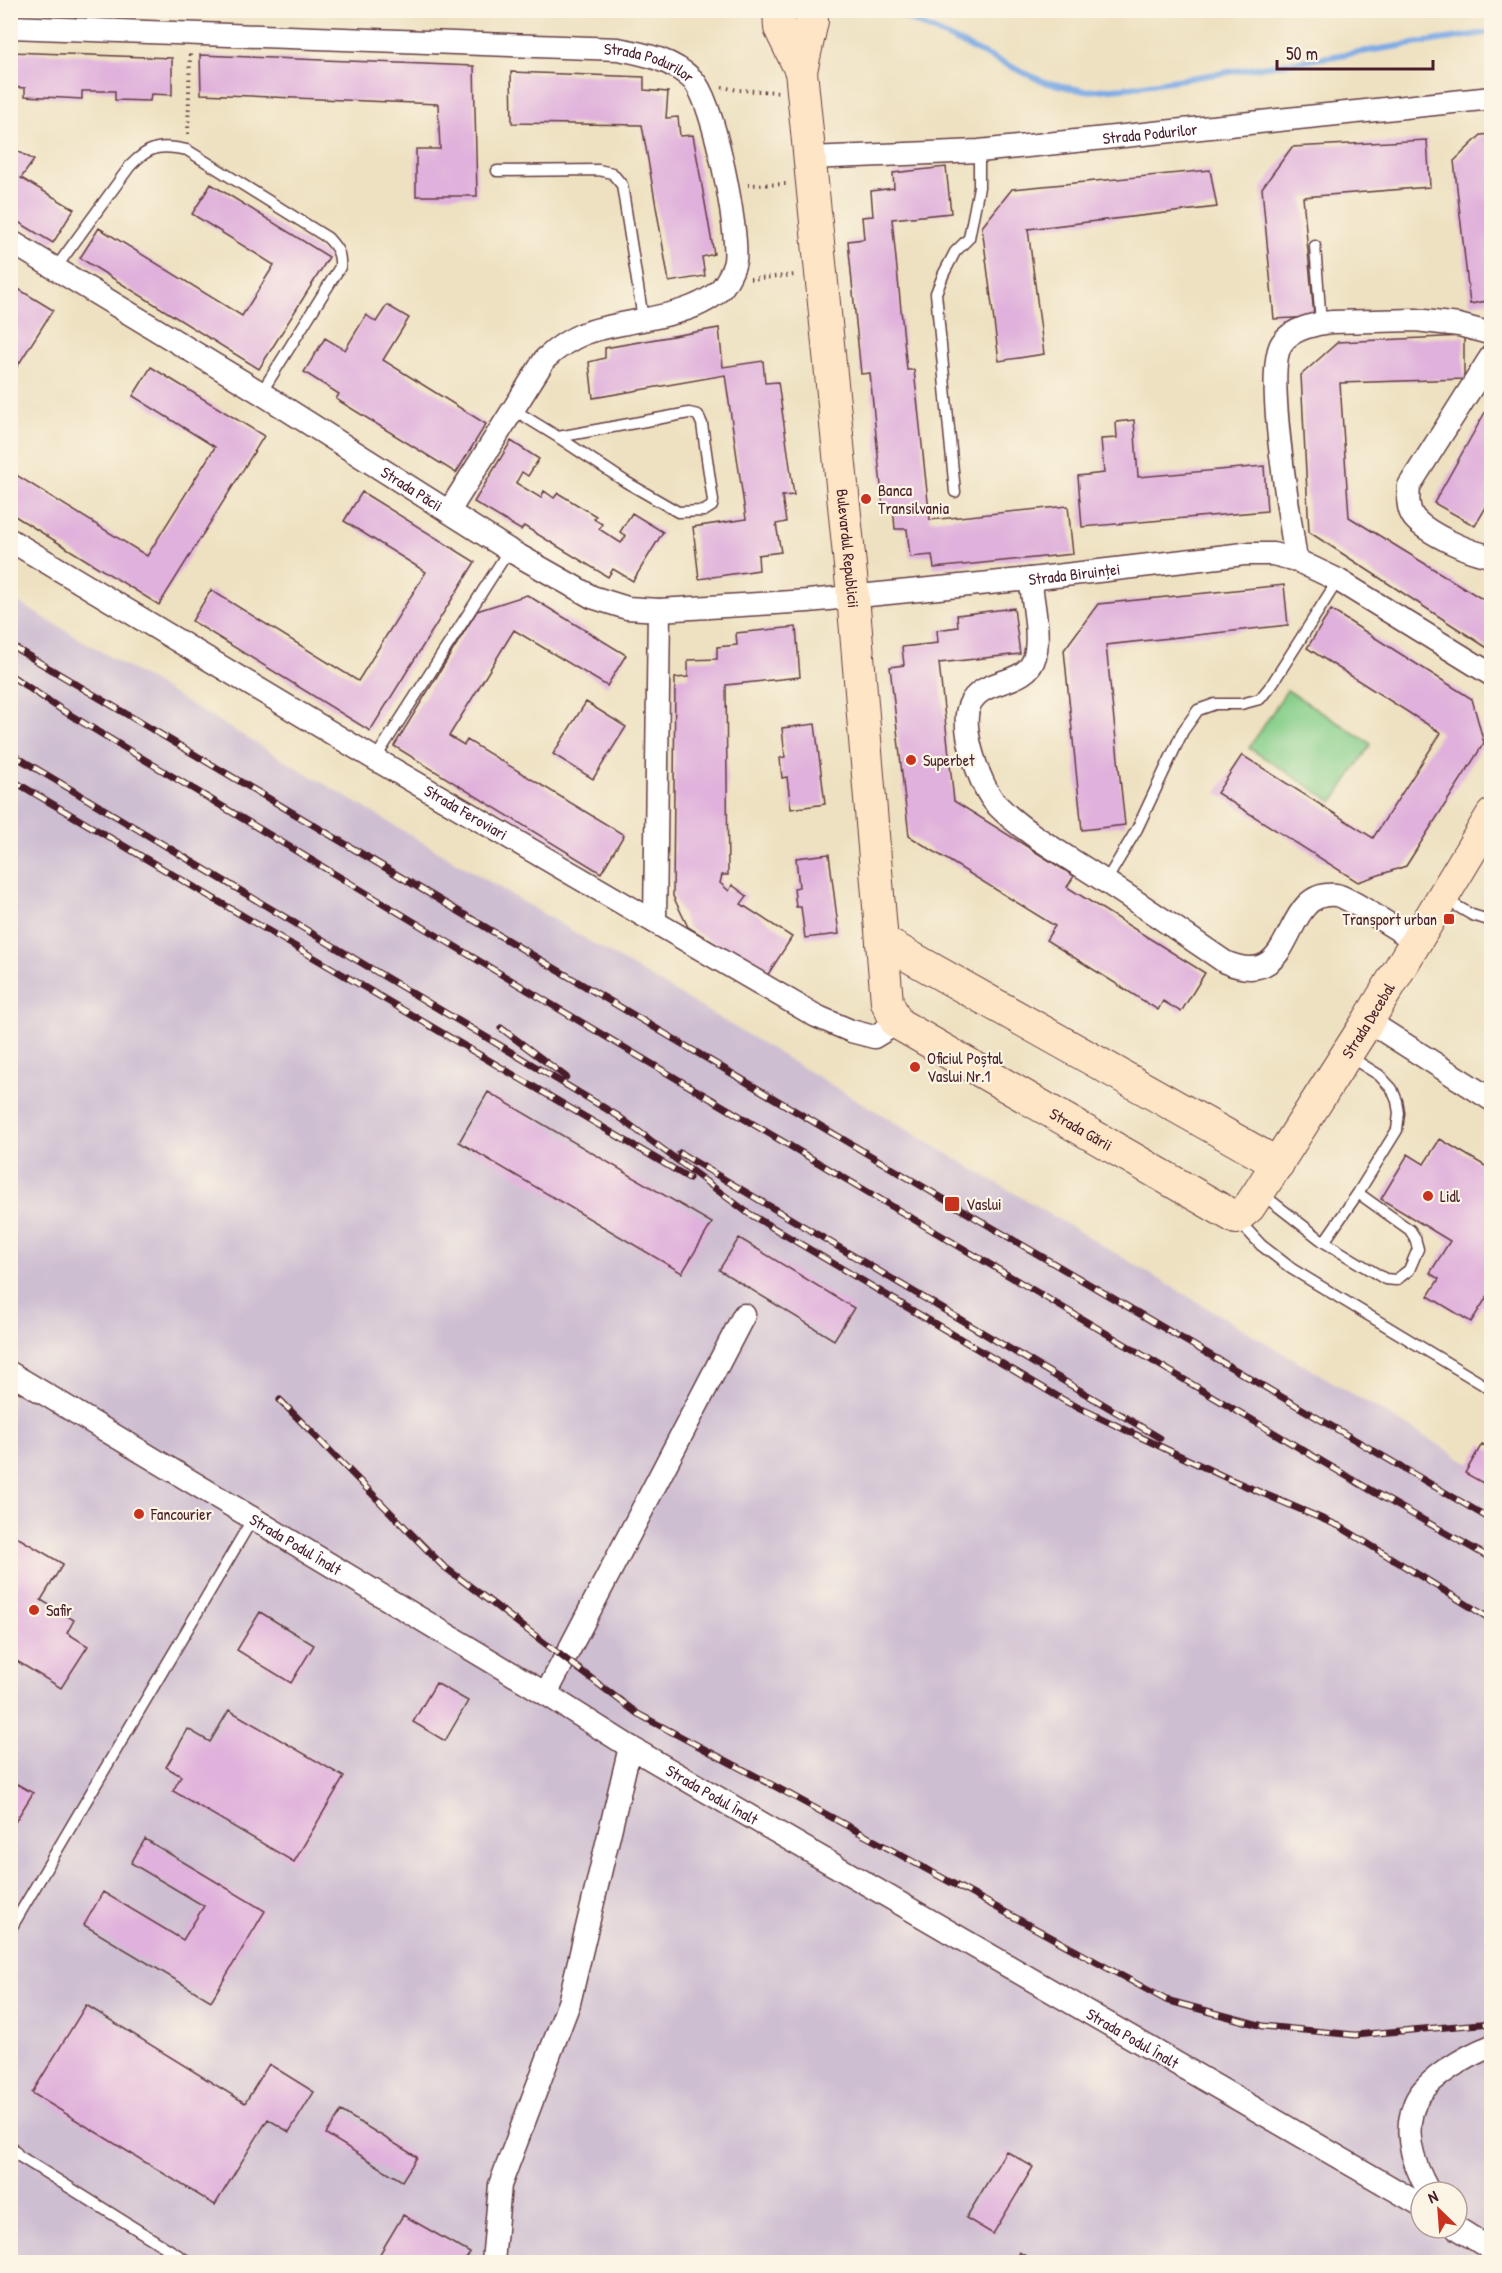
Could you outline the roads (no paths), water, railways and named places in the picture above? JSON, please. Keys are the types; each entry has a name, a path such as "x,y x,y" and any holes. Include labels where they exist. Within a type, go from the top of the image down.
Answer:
{"street":[{"name":"Bulevardul Republicii","path":"779,10 780,28 802,82"},
{"name":"Bulevardul Republicii","path":"811,10 812,21 802,82 853,596 887,1002 897,1023"},
{"name":"Strada Podurilor","path":"10,27 618,49 648,54 675,67 694,81 708,107 727,186 735,262 726,283 709,300 667,315 584,333 559,346 545,359 449,511"},
{"name":"Strada Podurilor","path":"810,171 979,151 1491,98"},
{"name":"Strada Păcii","path":"10,241 261,393 509,550 592,597 627,608 659,610 853,596"},
{"path":"1296,561 1278,433 1276,364 1282,343 1293,333 1321,323 1416,320 1459,325 1491,334"},
{"path":"1491,355 1409,486 1408,503 1413,518 1429,529 1478,554 1491,556"},
{"name":"Strada Feroviari","path":"10,540 375,759 655,922"},
{"name":"Strada Biruinței","path":"853,596 1030,579 1244,554 1273,554 1296,561 1338,580 1491,675"},
{"path":"1030,579 1036,637 1035,655 1031,666 1018,676 987,686 978,692 969,704 966,717 981,783 996,803 1044,842 1225,962 1240,968 1255,970 1265,966 1275,956 1305,905 1321,895 1338,895 1416,941"},
{"path":"659,610 655,922 816,1016 834,1024 865,1036 874,1036 882,1034 897,1023"},
{"name":"Strada Decebal","path":"1236,1218 1249,1207 1347,1056 1491,815"},
{"path":"882,941 1278,1164"},
{"path":"1368,1021 1491,1101"},
{"name":"Strada Gării","path":"897,1023 1236,1218"},
{"path":"546,1694 744,1315"},
{"name":"Strada Podul Înalt","path":"10,1374 546,1694 630,1747 1409,2198"},
{"path":"493,2262 500,2185 569,2003 630,1747"},
{"path":"1422,2180 1408,2138 1415,2103 1436,2077 1471,2054 1491,2046"},
{"path":"1469,2236 1491,2250"}],"lane":[{"path":"55,269 140,155 154,148 170,146 187,150 328,238 338,249 339,267 261,393"},
{"path":"955,492 936,293 955,252 969,238 979,187 979,151"},
{"path":"497,171 598,170 612,173 622,185 643,319"},
{"path":"1315,246 1321,323"},
{"path":"514,410 626,482 678,512 704,511 712,506 704,435 698,415 688,413 558,437"},
{"path":"375,759 509,550"},
{"path":"1106,881 1137,829 1183,731 1198,710 1215,704 1241,704 1260,699 1272,684 1338,580"},
{"path":"1443,898 1472,915 1491,921"},
{"path":"1324,1242 1397,1130 1399,1113 1392,1089 1378,1075 1347,1056"},
{"path":"1259,1192 1324,1242 1385,1279 1396,1280 1409,1270 1418,1249 1415,1238 1410,1230 1358,1193"},
{"name":"Strada Gării","path":"1236,1218 1261,1245 1292,1269 1491,1390"},
{"path":"10,1930 253,1518"},
{"path":"10,2145 19,2156 189,2262"}],"waterway":[{"path":"882,10 896,13 1044,82 1085,91 1124,88 1492,32"}],"railway":[{"path":"10,645 952,1204 1492,1520"},
{"path":"10,675 62,710 549,1003 1372,1491 1492,1559"},
{"path":"10,753 618,1116 748,1213 1067,1402 1233,1481"},
{"path":"10,779 689,1178"},
{"path":"501,1028 566,1077"},
{"path":"680,1153 1160,1438"},
{"path":"280,1400 442,1565 638,1714 1166,2000 1263,2026 1355,2035 1492,2023"},
{"path":"1227,1478 1339,1526 1492,1620"}],"place":[{"name":"Banca Transilvania","path":"866,499"},
{"name":"Superbet","path":"911,760"},
{"name":"Transport urban","path":"1449,919"},
{"name":"Oficiul Poștal Vaslui Nr.1","path":"915,1067"},
{"name":"Lidl","path":"1428,1196"},
{"name":"Vaslui","path":"952,1204"},
{"name":"Fancourier","path":"139,1514"},
{"name":"Safir","path":"34,1610"}]}
